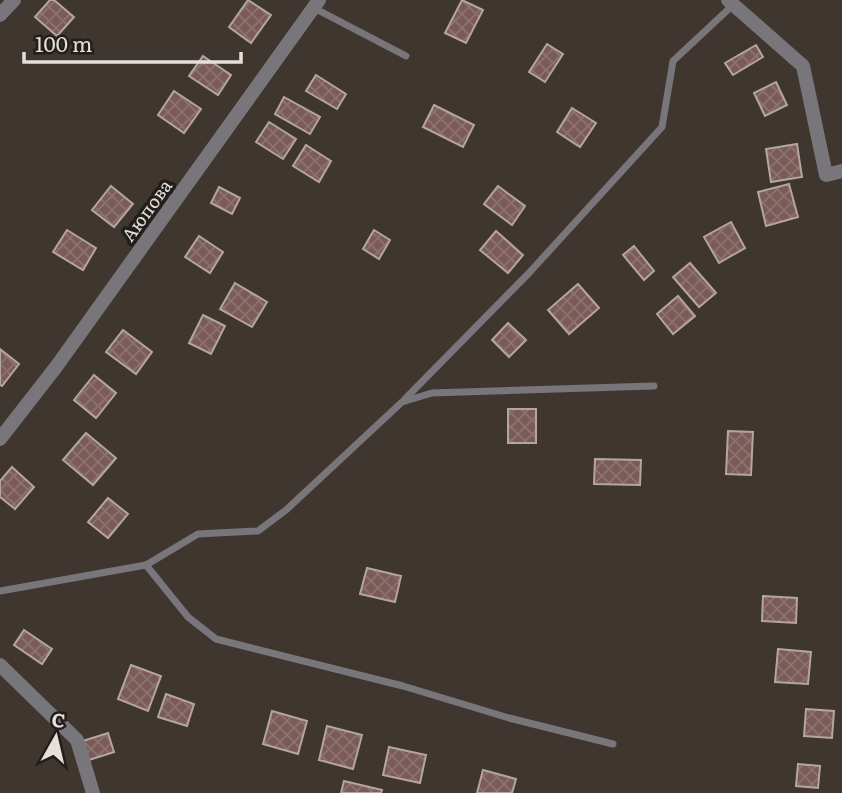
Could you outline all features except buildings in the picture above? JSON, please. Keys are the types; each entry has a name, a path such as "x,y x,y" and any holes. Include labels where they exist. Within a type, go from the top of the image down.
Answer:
{"street":[{"path":"0,15 15,0"},
{"path":"731,2 803,66 826,175 842,171"},
{"name":"Аюпова","path":"0,439 56,367 317,4"},
{"path":"0,665 77,740 93,793"}],"lane":[{"path":"0,591 146,565 198,534 258,531 286,510 402,402 529,273 662,127 673,61 731,2"},
{"path":"317,4 406,56"},
{"path":"402,402 432,393 654,386"},
{"path":"146,565 188,617 216,639 403,686 509,718 613,744"}]}
